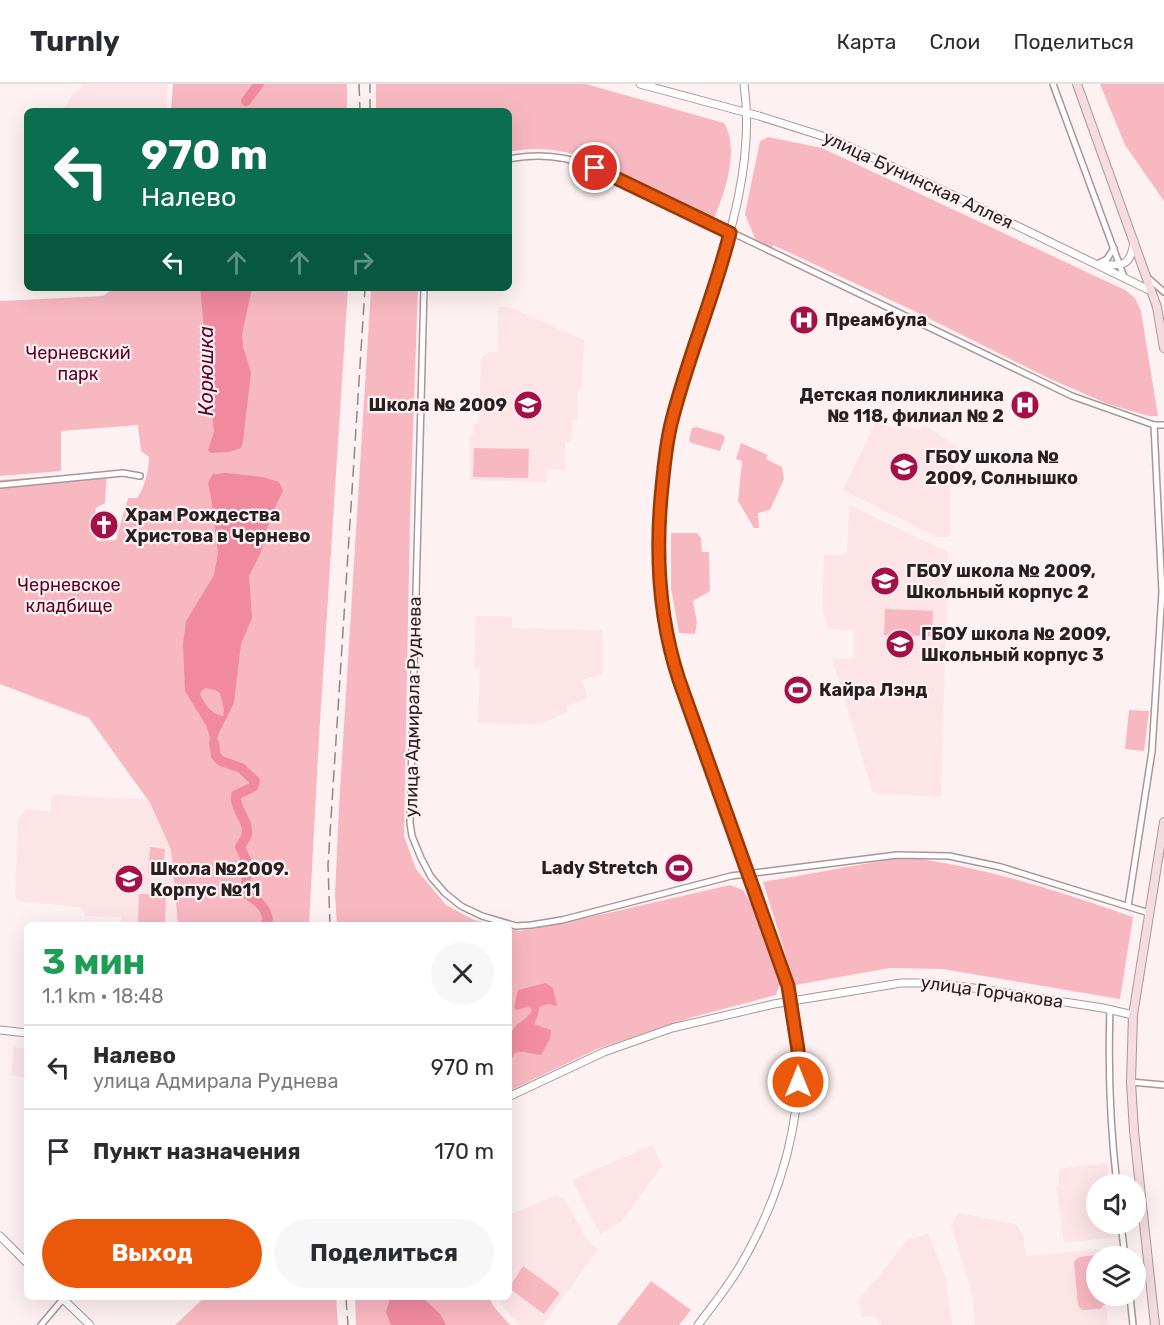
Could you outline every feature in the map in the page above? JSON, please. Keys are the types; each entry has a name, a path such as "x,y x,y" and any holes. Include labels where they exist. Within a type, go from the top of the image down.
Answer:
{"main road":[{"path":"1077,84 1157,307 1164,348"},
{"path":"1155,1325 1134,1131 1131,1082 1133,1015 1164,822"}],"street":[{"name":"улица Бунинская Аллея","path":"640,84 746,112 835,140 1151,291"},
{"path":"698,1325 740,1268 774,1199 796,1117 798,1082 798,1050 791,1001 775,947 671,657 663,619 657,559 657,528 665,451 671,423 730,233 744,165 746,112 744,84"},
{"path":"1053,84 1124,277"},
{"path":"512,158 544,154 580,161 1072,396 1154,425 1164,425"},
{"path":"1096,263 1128,262 1134,239"},
{"path":"1096,263 1107,259 1114,248"},
{"path":"1146,275 1164,292"},
{"name":"улица Адмирала Руднева","path":"424,291 409,808 412,836 431,877 461,906 482,916 504,922"},
{"path":"1128,906 1152,751 1162,592 1154,425"},
{"path":"0,485 123,473 140,476"},
{"name":"улица Адмирала Руднева","path":"512,924 518,926 562,920 731,876 897,855 949,856 1001,867 1149,913"},
{"name":"улица Горчакова","path":"512,1095 604,1052 663,1031 708,1018 873,987 914,982 981,988 1110,1009 1133,1015"},
{"path":"1110,1009 1108,1055 1116,1174"},
{"path":"0,1030 24,1033"},
{"path":"1131,1082 1164,1085"},
{"path":"0,1236 24,1260"},
{"path":"41,1325 60,1300"},
{"path":"64,1300 90,1325"},
{"path":"1131,1306 1133,1325"}],"shaded area":[{"path":"82,84 168,84 166,108 64,108 72,95 81,89"},
{"path":"200,291 251,291 242,334 243,347 251,372 241,448 229,452 210,453 208,450 214,432"},
{"name":"Школа № 2009","path":"498,307 509,307 584,340 582,387 578,391 577,419 573,420 571,442 565,442 565,470 548,469 546,482 470,480 470,435 473,435 474,423 479,423 481,358 490,352 497,352"},
{"name":"ГБОУ школа № 2009, Солнышко","path":"876,421 901,431 903,426 921,430 924,425 960,449 950,486 950,537 937,537 843,490"},
{"path":"213,474 263,477 279,482 283,491 270,518 261,552 249,576 252,618 241,644 234,703 219,733 216,756 214,756 207,727 185,691 183,644 186,621 214,575 218,553 208,483","holes":["206,688 220,693 223,716 209,708 200,694"]},
{"path":"849,505 948,552 941,797 873,793 832,658 854,659 854,630 828,629 822,607 824,555 847,555"},
{"path":"476,616 512,617 512,628 602,630 602,674 582,680 588,698 567,706 568,712 540,724 478,723 480,668 474,667"},
{"path":"56,794 147,799 171,850 178,922 121,922 121,917 85,916 83,908 20,901 16,898 18,818 26,810 51,811 51,797"},
{"path":"546,983 553,988 557,1006 548,1004 539,1007 534,1024 551,1030 550,1039 541,1055 519,1052 515,1053 512,1058 512,1032 532,1010 529,1006 517,1010 514,1008 518,990"},
{"path":"14,1047 24,1049 24,1077 11,1075"},
{"path":"653,1145 662,1166 621,1222 600,1234 572,1180"},
{"path":"1107,1163 1108,1174 1086,1174 1086,1234 1115,1234 1115,1237 1064,1243 1056,1187 1059,1185 1058,1169"},
{"path":"555,1196 564,1198 587,1240 598,1249 543,1325 519,1325 500,1300 512,1300 512,1214"},
{"path":"959,1213 1016,1224 1022,1233 1026,1256 1086,1250 1086,1306 1106,1306 1108,1325 975,1325 972,1293 951,1225"},
{"path":"928,1234 945,1275 952,1325 882,1325 874,1316 862,1317 859,1300 875,1279 907,1240"},
{"path":"389,1300 425,1300 440,1314 446,1325 391,1325 386,1312"}],"green space":[{"path":"173,84 347,84 347,108 171,108"},
{"path":"376,84 586,84 724,123 731,145 729,170 714,218 595,161 562,151 545,149 512,152 512,108 376,108"},
{"path":"1100,84 1164,84 1164,201 1125,145"},
{"path":"768,137 822,148 1125,290 1135,298 1141,311 1158,416 1149,416 1108,404 1048,378 914,311 773,245 772,249 756,241 745,214 760,141"},
{"path":"110,291 348,291 309,922 178,922 171,850 150,803 89,718 0,684 0,480 107,472 105,503 96,508 93,527 97,541 116,540 128,498 137,498 144,484 149,457 141,451 138,425 61,431 61,471 0,476 0,301 103,296"},
{"path":"371,291 418,291 410,518 404,836 416,869 446,905 474,920 483,922 337,922 335,895"},
{"path":"696,427 723,435 725,438 720,451 691,443 689,440 692,428"},
{"path":"741,443 768,455 766,459 782,467 784,479 770,510 758,513 759,528 754,528 738,501 742,461 736,459"},
{"path":"474,448 529,449 528,478 473,477"},
{"path":"671,533 697,533 701,538 702,552 709,552 710,591 693,601 697,623 695,634 679,633 671,588"},
{"path":"885,609 933,611 932,636 884,635"},
{"path":"1129,710 1149,711 1144,751 1125,749"},
{"path":"150,847 165,849 163,874 148,873"},
{"path":"903,857 991,873 1133,917 1120,999 942,969 890,968 795,985 763,882"},
{"path":"730,885 743,890 751,904 780,984 776,995 693,1017 597,1049 512,1090 512,929 519,931"},
{"path":"139,894 166,894 165,922 138,922"},
{"path":"1086,1256 1086,1306 1103,1306 1100,1309 1082,1310 1078,1305 1074,1261"},
{"path":"523,1266 560,1293 544,1314 512,1290 512,1283"},
{"path":"651,1281 691,1310 679,1325 617,1325"},
{"path":"202,1300 336,1300 338,1325 175,1325"},
{"path":"355,1300 490,1300 510,1325 356,1325"}],"waterway":[{"name":"Корюшка","path":"246,101 259,84"},
{"name":"Корюшка","path":"214,743 216,756 221,761 241,768 255,781 253,787 236,795 236,800 247,829 240,847 247,862 246,893 265,911 267,922"}],"railway":[{"path":"359,84 360,108"},
{"path":"370,84 370,108"},
{"path":"330,922 328,865 365,291"},
{"path":"346,1300 348,1325"}],"place":[{"name":"Преамбула","path":"804,320"},
{"name":"Школа № 2009","path":"528,405"},
{"name":"Детская поликлиника № 118, филиал № 2","path":"1025,405"},
{"name":"ГБОУ школа № 2009, Солнышко","path":"904,467"},
{"name":"Храм Рождества Христова в Чернево","path":"104,525"},
{"name":"ГБОУ школа № 2009, Школьный корпус 2","path":"885,581"},
{"name":"ГБОУ школа № 2009, Школьный корпус 3","path":"900,644"},
{"name":"Кайра Лэнд","path":"798,690"},
{"name":"Lady Stretch","path":"679,868"},
{"name":"Школа №2009. Корпус №11","path":"129,879"}],"route":[{"path":"595,168 730,233 676,406 665,451 657,528 660,598 671,657 788,986 798,1050 798,1082"}],"park label":[{"name":"Черневский парк","path":"78,363"},
{"name":"Черневское кладбище","path":"69,595"}]}
